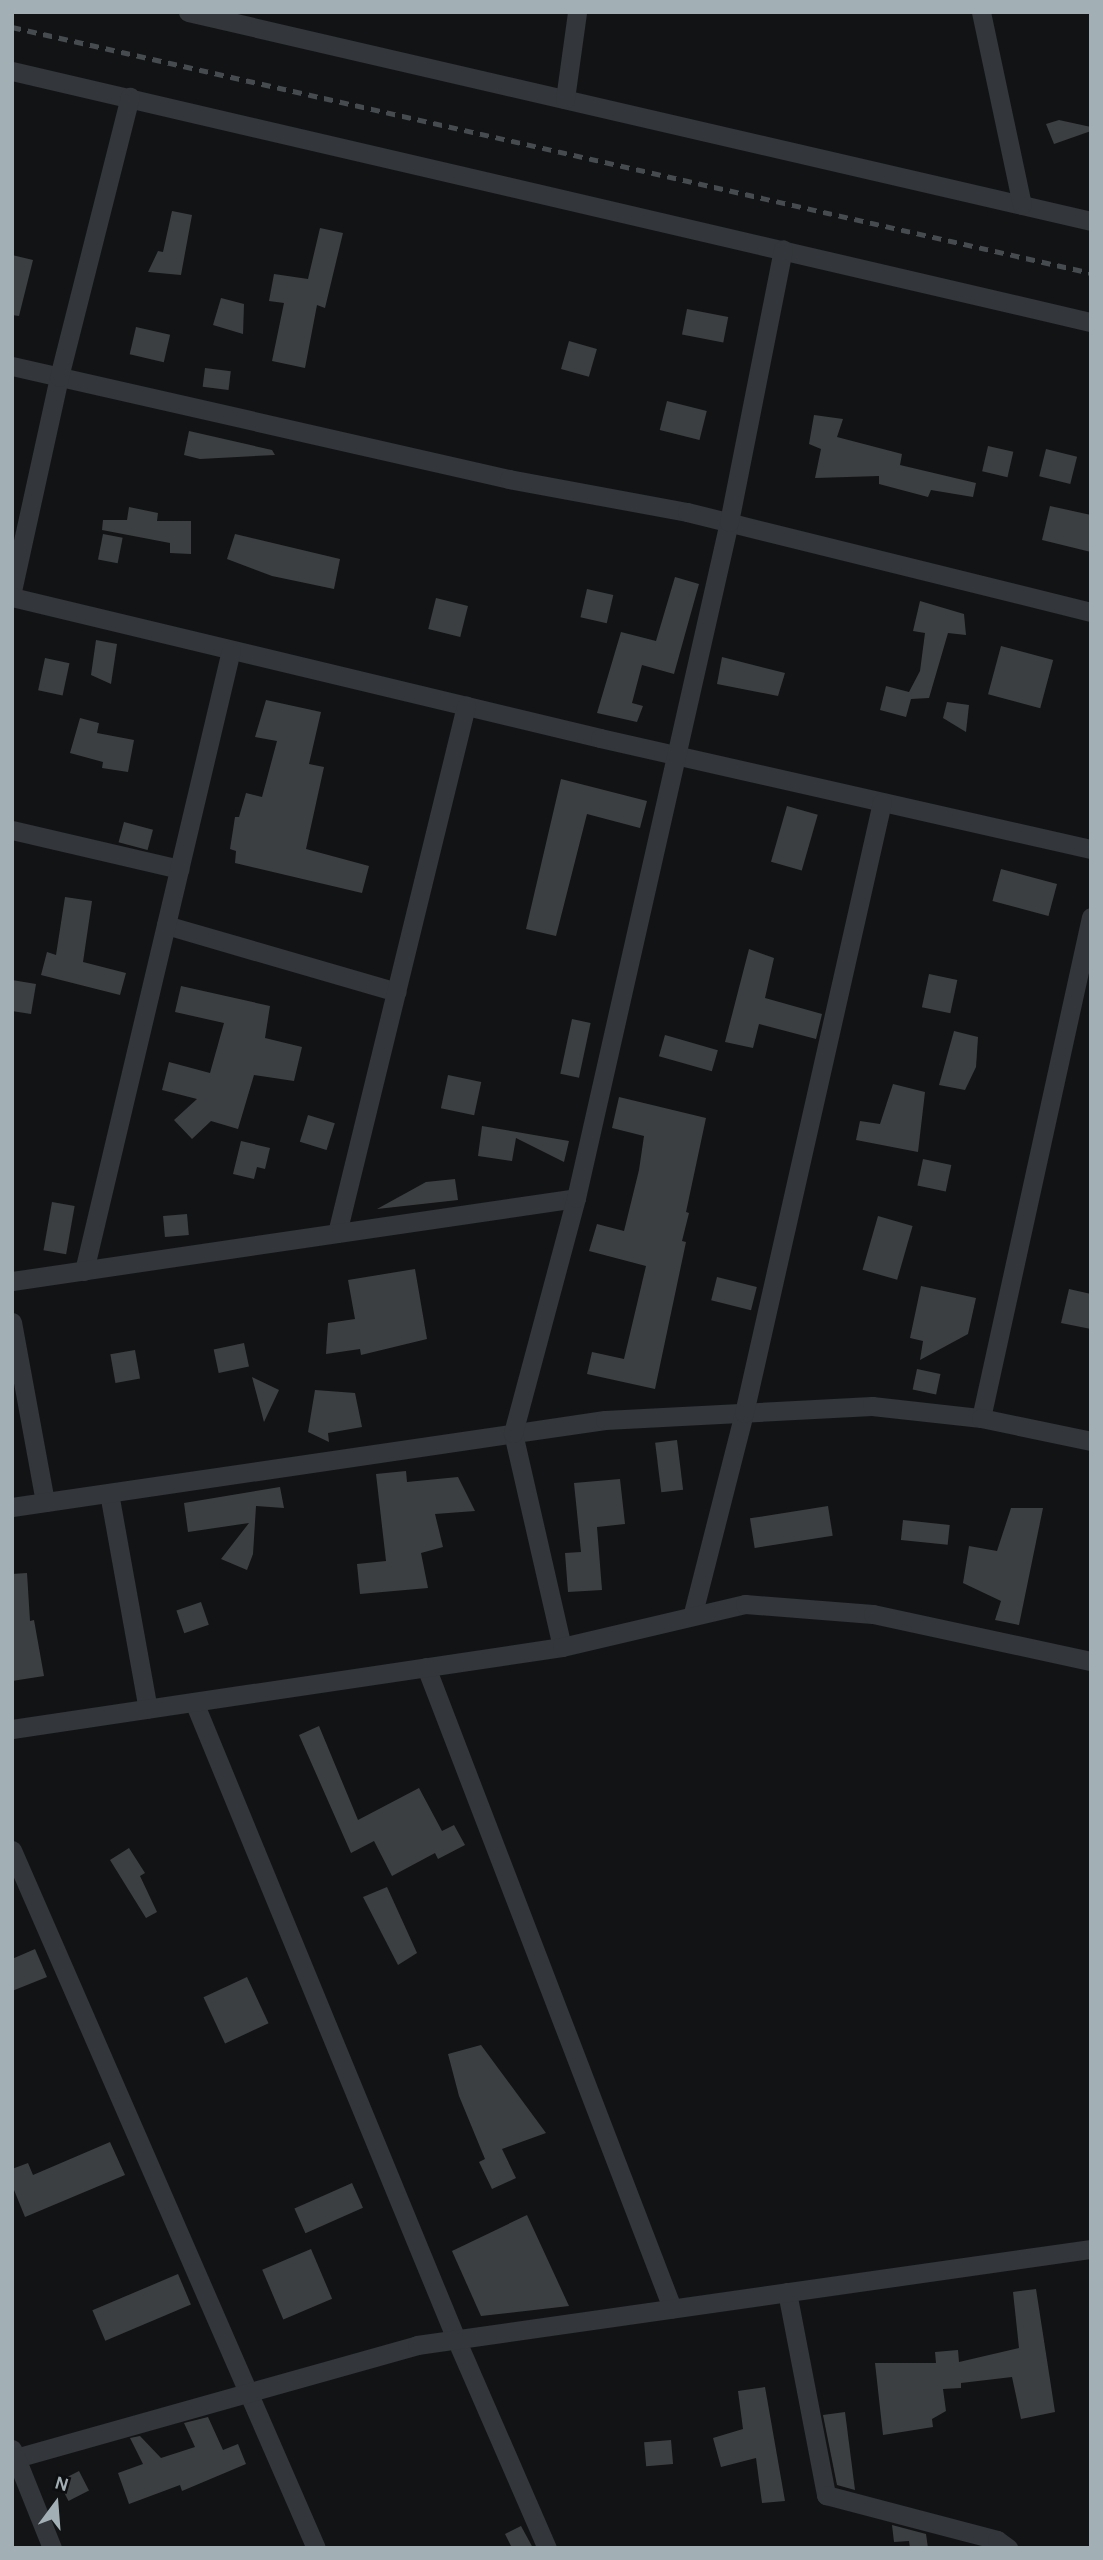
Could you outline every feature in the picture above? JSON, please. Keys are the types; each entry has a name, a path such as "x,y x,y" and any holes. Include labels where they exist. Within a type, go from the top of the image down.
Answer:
{"street":[{"path":"188,12 1091,221"},
{"path":"565,99 577,12"},
{"path":"981,12 1022,205"},
{"path":"12,71 1091,322"},
{"path":"12,591 59,377 130,97"},
{"path":"562,1647 513,1433 576,1198 729,522 783,249"},
{"path":"12,366 509,479 729,522 1091,612"},
{"path":"12,597 675,755 1091,849"},
{"path":"84,1271 231,650"},
{"path":"337,1233 466,706"},
{"path":"693,1613 744,1413 882,802"},
{"path":"12,830 180,869"},
{"path":"981,1418 1091,917"},
{"path":"166,925 396,992"},
{"path":"12,1281 576,1198"},
{"path":"12,1322 45,1502"},
{"path":"12,1507 605,1420 872,1406 981,1418 1091,1441"},
{"path":"109,1493 148,1709"},
{"path":"12,1729 562,1647 693,1613 746,1604 873,1614 1091,1661"},
{"path":"426,1667 673,2308"},
{"path":"194,1702 456,2339 547,2548"},
{"path":"12,1850 316,2548"},
{"path":"52,2548 14,2454 417,2345 1091,2249"},
{"path":"787,2292 826,2495 997,2540 1008,2548"}],"building":[{"path":"1059,120 1091,127 1091,131 1054,144 1046,124"},
{"path":"172,211 192,215 181,275 148,272 158,251 163,252"},
{"path":"320,228 343,233 325,308 317,305 305,368 272,361 284,303 269,301 274,274 308,279"},
{"path":"12,255 33,260 19,316 12,315"},
{"path":"221,298 244,304 243,334 213,325"},
{"path":"687,309 728,317 723,343 682,335"},
{"path":"136,327 170,335 164,362 130,354"},
{"path":"569,341 597,349 589,377 561,369"},
{"path":"205,368 231,371 228,390 203,387"},
{"path":"667,401 707,411 700,440 660,430"},
{"path":"814,415 843,419 837,437 902,454 900,465 976,483 973,497 931,490 928,497 879,484 879,476 815,478 821,449 809,444"},
{"path":"189,431 272,450 275,455 200,459 184,455"},
{"path":"988,446 1013,452 1007,477 982,471"},
{"path":"1046,449 1077,457 1070,484 1039,476"},
{"path":"1050,506 1091,515 1091,552 1042,540"},
{"path":"129,507 158,513 157,521 191,521 191,554 170,553 170,543 102,530 103,520 127,520"},
{"path":"103,534 123,538 118,563 98,560"},
{"path":"235,534 340,559 334,589 272,576 227,559"},
{"path":"675,577 699,584 674,674 642,665 632,703 643,706 637,722 597,713 621,632 656,641"},
{"path":"587,589 613,595 607,623 580,617"},
{"path":"436,598 468,606 460,637 428,629"},
{"path":"920,601 964,614 966,635 948,633 929,698 911,699 906,717 880,710 886,686 909,692 920,671 925,633 913,631"},
{"path":"96,640 117,644 111,684 91,675"},
{"path":"1001,646 1053,660 1040,708 988,694"},
{"path":"722,657 785,673 778,696 717,684"},
{"path":"45,658 69,663 63,695 38,690"},
{"path":"266,700 321,712 309,764 324,767 306,849 369,866 362,893 235,863 236,851 230,849 235,817 239,817 246,793 262,797 277,741 255,737"},
{"path":"947,702 969,705 966,732 943,718"},
{"path":"80,718 99,723 97,733 134,740 128,772 102,768 103,762 70,753"},
{"path":"561,779 647,801 640,828 587,814 556,936 526,929"},
{"path":"787,806 818,815 802,871 771,862"},
{"path":"124,822 153,830 148,850 119,842"},
{"path":"1001,869 1057,884 1048,916 992,901"},
{"path":"65,897 92,901 83,962 126,973 120,995 41,975 47,952 56,955"},
{"path":"749,949 774,958 765,998 822,1014 816,1039 759,1024 753,1048 725,1042"},
{"path":"929,974 957,980 950,1013 922,1007"},
{"path":"12,980 36,984 31,1014 12,1011"},
{"path":"181,986 270,1006 265,1038 302,1047 294,1081 254,1075 238,1129 211,1121 192,1139 174,1120 197,1099 162,1090 169,1062 210,1073 224,1023 175,1012"},
{"path":"572,1019 591,1023 579,1078 560,1074"},
{"path":"954,1031 978,1037 976,1067 965,1090 939,1085"},
{"path":"665,1035 718,1050 712,1071 659,1056"},
{"path":"448,1075 481,1082 474,1115 441,1108"},
{"path":"893,1084 925,1092 918,1152 856,1140 860,1121 880,1124"},
{"path":"619,1097 706,1118 686,1212 689,1213 682,1241 686,1242 655,1389 587,1374 592,1352 624,1359 646,1266 589,1251 597,1224 624,1231 639,1170 644,1136 612,1128"},
{"path":"308,1115 335,1123 327,1150 300,1142"},
{"path":"482,1126 569,1141 564,1162 516,1138 512,1161 478,1156"},
{"path":"241,1141 270,1148 265,1169 257,1167 254,1179 233,1174"},
{"path":"923,1159 951,1165 946,1191 917,1185"},
{"path":"455,1179 458,1200 377,1209 426,1182"},
{"path":"52,1202 75,1206 66,1254 43,1250"},
{"path":"187,1214 189,1235 165,1237 163,1216"},
{"path":"878,1216 913,1226 897,1280 863,1270"},
{"path":"415,1269 427,1339 361,1355 360,1349 326,1354 328,1323 355,1319 348,1280"},
{"path":"717,1277 757,1287 751,1310 711,1300"},
{"path":"921,1286 976,1298 968,1334 920,1360 923,1341 910,1338"},
{"path":"1069,1289 1091,1294 1091,1329 1061,1323"},
{"path":"244,1343 249,1366 219,1373 214,1349"},
{"path":"135,1350 140,1379 115,1383 110,1354"},
{"path":"917,1369 940,1374 936,1395 913,1390"},
{"path":"252,1377 279,1390 264,1422"},
{"path":"315,1390 355,1393 362,1427 328,1433 329,1442 308,1432"},
{"path":"677,1440 683,1490 661,1492 655,1443"},
{"path":"406,1471 407,1482 458,1477 475,1511 435,1514 443,1547 421,1553 428,1588 360,1594 357,1564 386,1561 376,1474"},
{"path":"620,1479 625,1524 597,1527 602,1590 568,1592 565,1553 581,1552 574,1483"},
{"path":"280,1487 284,1508 256,1506 253,1554 247,1570 221,1559 249,1523 188,1532 184,1503"},
{"path":"828,1506 833,1536 755,1548 750,1518"},
{"path":"1011,1508 1043,1508 1019,1625 995,1620 1001,1601 963,1583 969,1546 997,1551"},
{"path":"903,1520 950,1525 948,1545 901,1540"},
{"path":"27,1573 30,1621 34,1620 44,1676 12,1681 12,1574"},
{"path":"201,1602 209,1625 184,1633 176,1610"},
{"path":"319,1726 358,1820 419,1788 442,1831 454,1825 465,1845 438,1859 435,1853 392,1876 374,1841 351,1853 299,1735"},
{"path":"129,1848 145,1873 140,1876 157,1912 146,1918 110,1860"},
{"path":"387,1887 417,1953 398,1965 363,1897"},
{"path":"35,1949 47,1977 12,1991 12,1959"},
{"path":"247,1977 269,2023 225,2044 203,1997"},
{"path":"481,2045 546,2133 502,2149 516,2178 492,2189 479,2162 485,2159 459,2096 448,2054"},
{"path":"110,2142 125,2175 25,2217 12,2185 12,2169 28,2163 33,2175"},
{"path":"352,2183 363,2208 305,2233 294,2209"},
{"path":"527,2215 569,2306 481,2316 452,2251"},
{"path":"311,2249 332,2299 283,2319 262,2270"},
{"path":"178,2274 191,2304 105,2341 92,2310"},
{"path":"1036,2289 1055,2412 1021,2419 1012,2377 961,2383 961,2388 943,2389 946,2411 932,2419 933,2427 883,2435 875,2363 936,2363 935,2352 958,2350 959,2362 1019,2348 1013,2292"},
{"path":"765,2387 785,2501 762,2503 756,2458 721,2467 713,2438 743,2429 738,2391"},
{"path":"845,2412 855,2490 837,2485 823,2415"},
{"path":"208,2417 223,2450 238,2444 246,2464 182,2491 180,2485 129,2504 118,2473 143,2464 130,2438 140,2436 161,2458 195,2447 184,2423"},
{"path":"671,2440 673,2464 646,2466 644,2442"},
{"path":"79,2471 89,2491 68,2501 59,2481"},
{"path":"892,2525 926,2534 928,2548 910,2548 909,2541 894,2542"},
{"path":"521,2526 533,2548 512,2548 505,2534"}],"railway":[{"path":"12,27 1091,273"}]}
